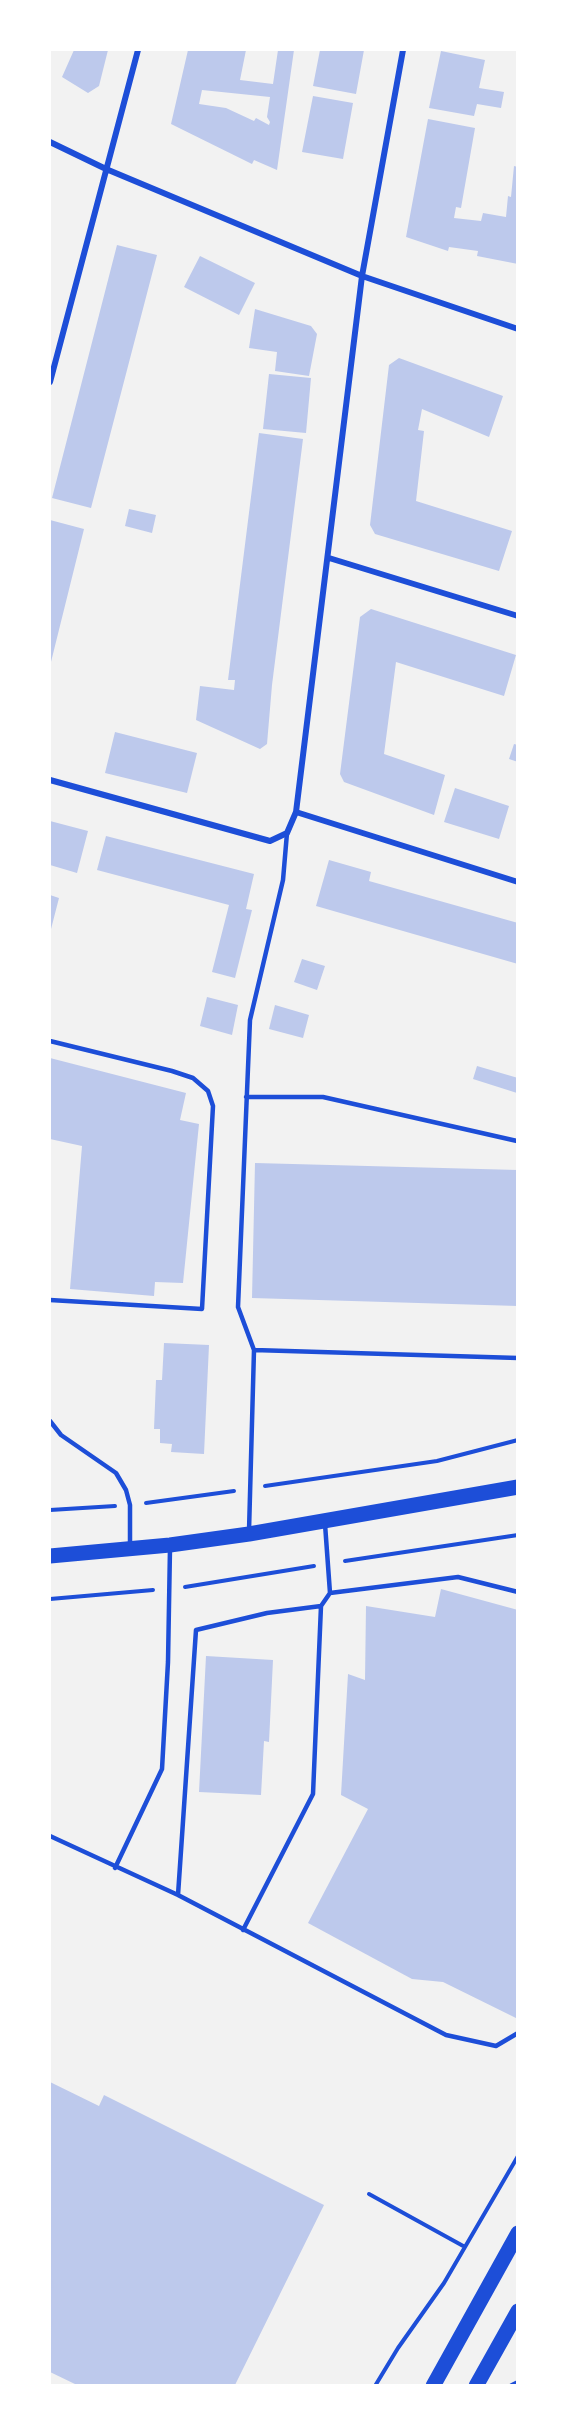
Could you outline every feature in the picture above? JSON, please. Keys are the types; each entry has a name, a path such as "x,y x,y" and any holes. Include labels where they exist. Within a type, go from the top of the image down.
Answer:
{"main road":[{"path":"50,1556 170,1545 249,1534 518,1487"},
{"path":"433,2385 518,2233"},
{"path":"476,2385 518,2311"}],"street":[{"path":"50,382 138,50"},
{"path":"50,780 270,841 287,833 296,812 362,276 403,50"},
{"path":"50,142 106,169 362,276 518,329"},
{"path":"329,558 518,616"},
{"path":"296,812 518,882"},
{"path":"512,2385 518,2383"}],"lane":[{"path":"249,1534 254,1350 238,1307 250,1020 283,880 287,833"},
{"path":"50,1041 193,1078 208,1091 213,1106 202,1309 50,1300"},
{"path":"246,1097 322,1097 517,1141"},
{"path":"254,1350 518,1358"},
{"path":"50,1421 61,1435 116,1473 126,1490 130,1505 130,1549"},
{"path":"243,1930 313,1794 321,1606 330,1593 325,1521"},
{"path":"115,1868 162,1769 170,1545"},
{"path":"330,1593 458,1577 518,1592"},
{"path":"178,1895 196,1630 267,1613 321,1606"},
{"path":"50,1836 115,1868 178,1895 446,2035 496,2046 518,2033"}],"path":[{"path":"50,1510 194,1498 437,1461 518,1440"},
{"path":"50,1599 170,1589 518,1535"},
{"path":"375,2385 398,2348 439,2292 518,2156"},
{"path":"369,2194 465,2247"}],"building":[{"path":"74,50 108,50 99,86 88,93 62,77"},
{"path":"188,50 246,50 240,80 273,84 278,50 294,50 277,170 254,160 252,164 171,124","holes":["202,90 270,97 267,117 269,125 226,108 199,104"]},
{"path":"320,50 364,50 356,94 313,86"},
{"path":"441,51 485,60 479,88 504,92 501,108 477,104 474,116 429,108"},
{"path":"313,96 353,103 343,159 302,152"},
{"path":"428,119 475,128 461,208 456,207 454,218 481,221 483,213 506,217 508,196 511,197 514,166 518,167 518,264 477,256 478,251 449,247 448,251 406,237"},
{"path":"117,245 157,255 91,508 52,498"},
{"path":"200,256 255,283 239,315 184,287"},
{"path":"255,309 311,326 317,334 309,376 275,371 277,352 249,348"},
{"path":"399,358 503,396 489,437 422,409 418,430 424,431 416,501 512,531 499,571 375,534 370,525 389,365"},
{"path":"269,374 311,378 306,433 263,429"},
{"path":"259,433 303,439 272,685 267,744 260,749 196,720 200,686 234,690 235,680 228,680"},
{"path":"129,509 156,515 152,533 125,526"},
{"path":"50,520 84,529 50,666"},
{"path":"371,609 516,655 504,696 396,662 384,754 445,775 434,815 344,782 340,774 360,617"},
{"path":"115,732 197,753 187,793 105,773"},
{"path":"514,744 518,745 518,762 509,759"},
{"path":"455,788 509,806 499,839 444,822"},
{"path":"50,821 88,831 77,873 50,865"},
{"path":"106,836 254,874 246,909 252,910 235,978 212,972 229,905 97,870"},
{"path":"329,860 371,872 369,881 518,923 518,964 316,906"},
{"path":"50,895 59,898 50,933"},
{"path":"302,959 325,966 317,990 294,982"},
{"path":"207,997 238,1005 232,1035 200,1026"},
{"path":"275,1005 309,1015 303,1038 269,1029"},
{"path":"50,1058 186,1093 180,1120 199,1124 183,1283 155,1282 154,1296 70,1289 82,1146 50,1139"},
{"path":"477,1066 518,1078 517,1093 473,1079"},
{"path":"255,1163 518,1170 518,1306 252,1298"},
{"path":"164,1343 209,1345 204,1454 171,1452 172,1444 160,1443 160,1429 154,1429 156,1380 162,1380"},
{"path":"441,1589 518,1610 518,2019 443,1982 412,1979 308,1923 368,1809 341,1795 348,1674 365,1680 366,1606 435,1617"},
{"path":"206,1656 273,1660 269,1742 264,1741 261,1795 199,1792"},
{"path":"50,2082 99,2106 104,2095 324,2205 235,2385 77,2385 50,2372"}]}
